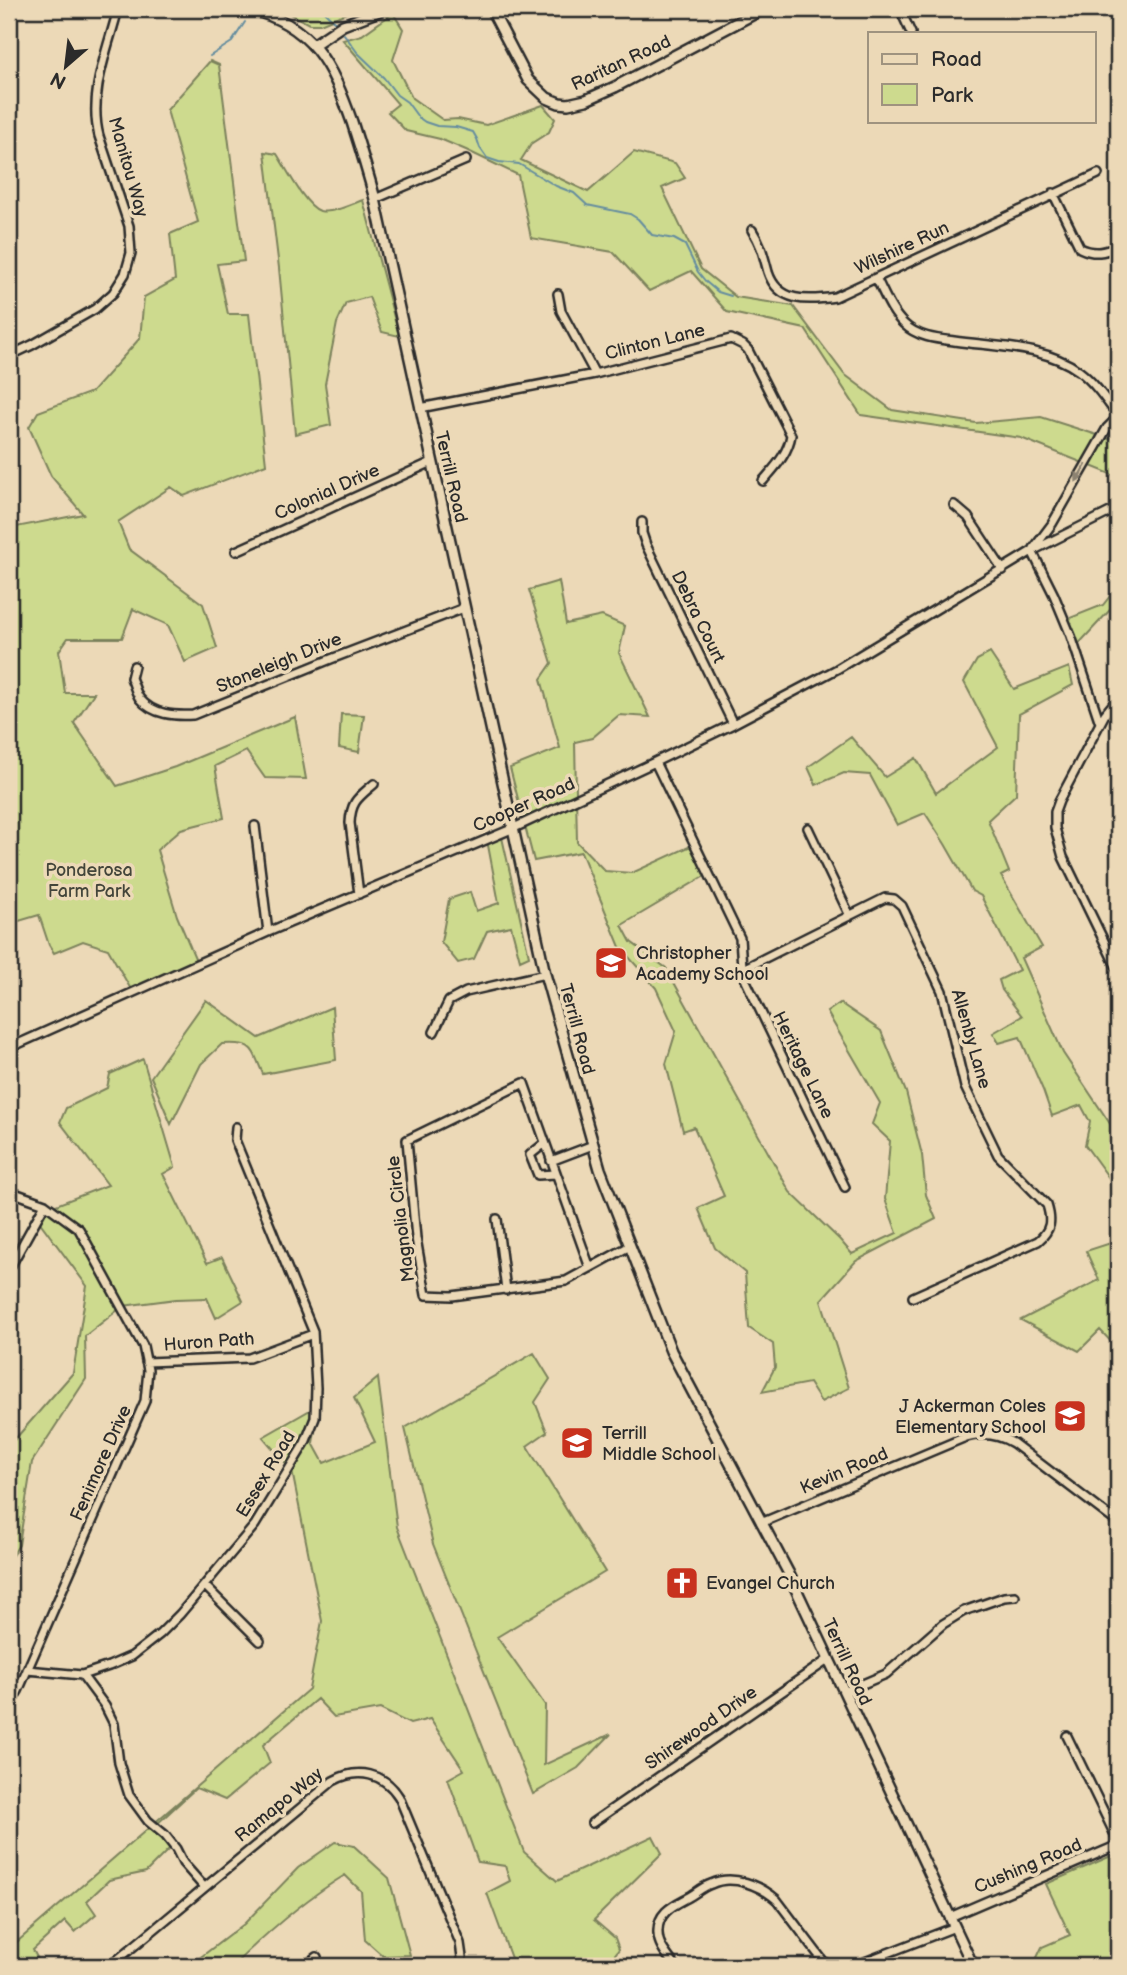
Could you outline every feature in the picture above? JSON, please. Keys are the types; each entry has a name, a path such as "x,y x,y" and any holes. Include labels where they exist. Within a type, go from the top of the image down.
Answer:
{"street":[{"name":"Manitou Way","path":"9,356 95,309 118,287 128,267 132,245 129,226 99,136 95,106 97,88 118,9"},
{"path":"249,9 285,23 313,45 343,25 384,9"},
{"name":"Raritan Road","path":"491,9 528,80 547,98 568,104 586,100 615,87 763,9"},
{"path":"900,9 911,32"},
{"name":"Terrill Road","path":"313,45 333,73 341,92 364,157 375,199 545,974 600,1169 671,1351 788,1572 973,1966"},
{"path":"375,199 466,160"},
{"name":"Wilshire Run","path":"752,230 762,246 773,282 784,294 810,301 835,297 1098,174"},
{"path":"1053,193 1080,248 1101,253 1118,247"},
{"path":"876,278 897,316 911,329 940,340 1033,352 1064,362 1078,370 1098,388 1118,416"},
{"path":"558,294 561,311 595,374"},
{"name":"Clinton Lane","path":"420,408 595,374 731,339 738,341 748,351 791,435 781,460 763,481"},
{"name":"Cooper Road","path":"1032,551 1052,524 1107,428 1118,416"},
{"name":"Colonial Drive","path":"236,551 432,462"},
{"path":"954,505 968,517 1003,570"},
{"name":"Cooper Road","path":"9,1048 268,932 514,828 655,762 836,669 1032,551 1118,508"},
{"name":"Debra Court","path":"642,522 646,546 733,724"},
{"path":"1052,524 1065,535"},
{"path":"1032,551 1071,636 1100,723"},
{"name":"Stoneleigh Drive","path":"134,666 131,678 141,700 159,712 176,716 193,715 464,608"},
{"path":"1118,698 1100,723 1055,812 1055,828 1063,857 1118,970"},
{"name":"Heritage Lane","path":"655,762 740,938 746,981 845,1187"},
{"path":"359,894 350,813 354,801 374,785"},
{"path":"255,826 268,932"},
{"path":"808,828 850,916"},
{"name":"Allenby Lane","path":"743,969 885,898 902,906 942,990 965,1087 998,1155 1047,1205 1050,1214 1046,1234 1038,1241 913,1297"},
{"path":"434,1032 449,1001 466,992 545,974"},
{"name":"Magnolia Circle","path":"545,1143 524,1083 407,1140 416,1238 426,1295 452,1296 566,1281 630,1247"},
{"name":"Essex Road","path":"27,1670 82,1675 109,1667 132,1656 160,1634 205,1586 255,1525 305,1443 315,1418 313,1334 235,1140 236,1127"},
{"path":"556,1174 538,1175 530,1155 545,1143 590,1268"},
{"path":"551,1161 593,1145"},
{"name":"Fenimore Drive","path":"9,1191 45,1204 79,1229 143,1346 148,1370 145,1401 18,1691 9,1706"},
{"path":"9,1269 45,1204"},
{"path":"497,1219 506,1290"},
{"name":"Huron Path","path":"146,1362 249,1358 313,1334"},
{"name":"Kevin Road","path":"761,1522 961,1439 984,1434 1013,1443 1118,1523"},
{"path":"205,1586 260,1641"},
{"path":"844,1692 886,1674 943,1624 964,1611 1014,1596"},
{"name":"Shirewood Drive","path":"592,1823 829,1659"},
{"path":"82,1675 105,1706 114,1724 119,1763 129,1795 148,1821 165,1835 183,1863 204,1887"},
{"path":"1067,1736 1118,1843"},
{"name":"Ramapo Way","path":"110,1966 333,1780 350,1773 370,1774 387,1782 399,1797 460,1943 461,1966"},
{"name":"Cushing Road","path":"950,1917 1118,1843"},
{"path":"675,1966 658,1939 658,1926 664,1913 712,1883 733,1881 759,1887 777,1900 827,1966"},
{"path":"854,1966 955,1927"},
{"path":"305,1966 317,1957"}],"green space":[{"path":"281,9 356,9 320,24 309,24"},
{"path":"393,13 403,29 393,60 412,98 443,120 458,119 486,125 543,105 555,119 549,132 532,143 521,160 588,192 634,152 675,163 685,178 662,188 701,269 736,297 793,306 844,374 892,410 976,423 1041,417 1110,439 1118,430 1118,477 1021,438 861,415 805,329 727,312 691,271 649,291 613,252 531,238 518,175 440,139 406,131 388,112 398,104 343,40 362,35"},
{"name":"Ponderosa Farm Park","path":"210,61 219,65 244,261 217,264 228,314 249,314 266,464 184,496 171,487 118,522 129,549 203,604 217,648 185,662 168,625 133,609 122,638 68,638 59,651 65,693 94,693 74,723 117,786 175,767 295,717 306,779 265,778 246,751 215,766 224,818 181,829 157,850 177,916 198,965 133,993 108,949 83,941 54,953 39,915 9,924 9,552 16,527 83,514 51,476 29,427 38,412 92,392 140,338 144,297 175,280 170,234 198,222 167,110"},
{"path":"265,152 277,154 308,202 320,211 336,210 363,200 399,336 382,332 369,297 346,303 337,323 325,384 331,425 295,434 279,268"},
{"path":"559,581 566,624 602,616 625,626 619,653 650,717 619,715 592,738 575,742 577,842 605,871 632,873 695,844 708,874 622,925 631,942 666,968 790,1192 852,1254 897,1233 885,1199 890,1141 872,1124 880,1103 827,1012 840,1003 881,1031 906,1092 922,1155 926,1195 936,1219 856,1261 821,1300 849,1388 821,1402 809,1383 762,1392 775,1367 773,1344 749,1328 745,1273 715,1248 698,1208 724,1196 694,1127 683,1131 666,1064 676,1031 656,988 620,947 581,852 534,861 510,768 560,748 541,679 552,663 529,590"},
{"path":"1118,586 1118,613 1110,610 1074,649 1065,620 1103,605"},
{"path":"990,653 1014,689 1069,667 1073,685 1019,714 1016,794 988,820 1009,872 1001,876 1042,947 1021,958 1063,1053 1111,1125 1118,1123 1118,1349 1100,1330 1079,1351 1021,1320 1099,1280 1086,1251 1117,1241 1117,1189 1085,1145 1090,1122 1081,1105 1052,1116 1020,1037 999,1043 993,1033 1022,1016 1002,990 999,980 1019,970 981,896 972,891 925,813 897,825 870,775 844,773 816,785 808,767 851,737 885,777 916,758 936,793 998,747 964,682 977,660"},
{"path":"341,714 364,715 359,752 339,748"},
{"path":"501,833 529,956 520,960 511,926 487,931 474,959 458,963 441,942 449,899 470,892 476,911 499,903 487,840"},
{"path":"206,1000 259,1038 332,1007 336,1060 263,1074 253,1052 246,1045 222,1044 201,1064 171,1124 151,1077"},
{"path":"143,1059 175,1167 163,1174 207,1263 222,1257 243,1301 216,1318 207,1298 123,1306 85,1336 86,1379 32,1462 19,1545 9,1560 9,1446 73,1373 87,1286 39,1221 48,1208 108,1185 60,1122 66,1108 107,1088 110,1074"},
{"path":"534,1353 550,1379 535,1402 547,1432 527,1446 605,1572 497,1637 545,1705 544,1765 611,1734 578,1768 533,1794 433,1544 405,1428"},
{"path":"378,1378 397,1527 524,1852 557,1881 653,1836 662,1853 594,1920 615,1938 619,1949 606,1966 511,1966 512,1961 487,1893 510,1881 505,1866 478,1862 448,1779 464,1770 430,1719 410,1724 380,1709 334,1717 317,1699 263,1745 270,1763 225,1800 196,1788 156,1825 174,1844 146,1872 109,1880 87,1901 96,1914 75,1932 65,1921 33,1950 40,1963 36,1966 9,1966 10,1948 309,1689 322,1621 292,1471 263,1437 319,1405 313,1443 324,1463 375,1442 354,1398"},
{"path":"335,1842 354,1846 389,1878 410,1955 383,1956 365,1940 361,1891 345,1875 286,1918 233,1966 189,1966 244,1924 298,1868"},
{"path":"1118,1853 1118,1966 1033,1966 1042,1947 1070,1935 1046,1884"}],"waterway":[{"path":"322,9 335,22"},
{"path":"210,56 232,42 245,22"},
{"path":"344,34 357,52 425,122 473,132 487,158 519,164 556,186 574,193 587,205 630,214 652,235 674,239 685,245 706,282 718,292 731,296"}],"place":[{"name":"Christopher Academy School","path":"611,963"},
{"name":"J Ackerman Coles Elementary School","path":"1070,1416"},
{"name":"Terrill Middle School","path":"577,1443"},
{"name":"Evangel Church","path":"682,1583"}]}
